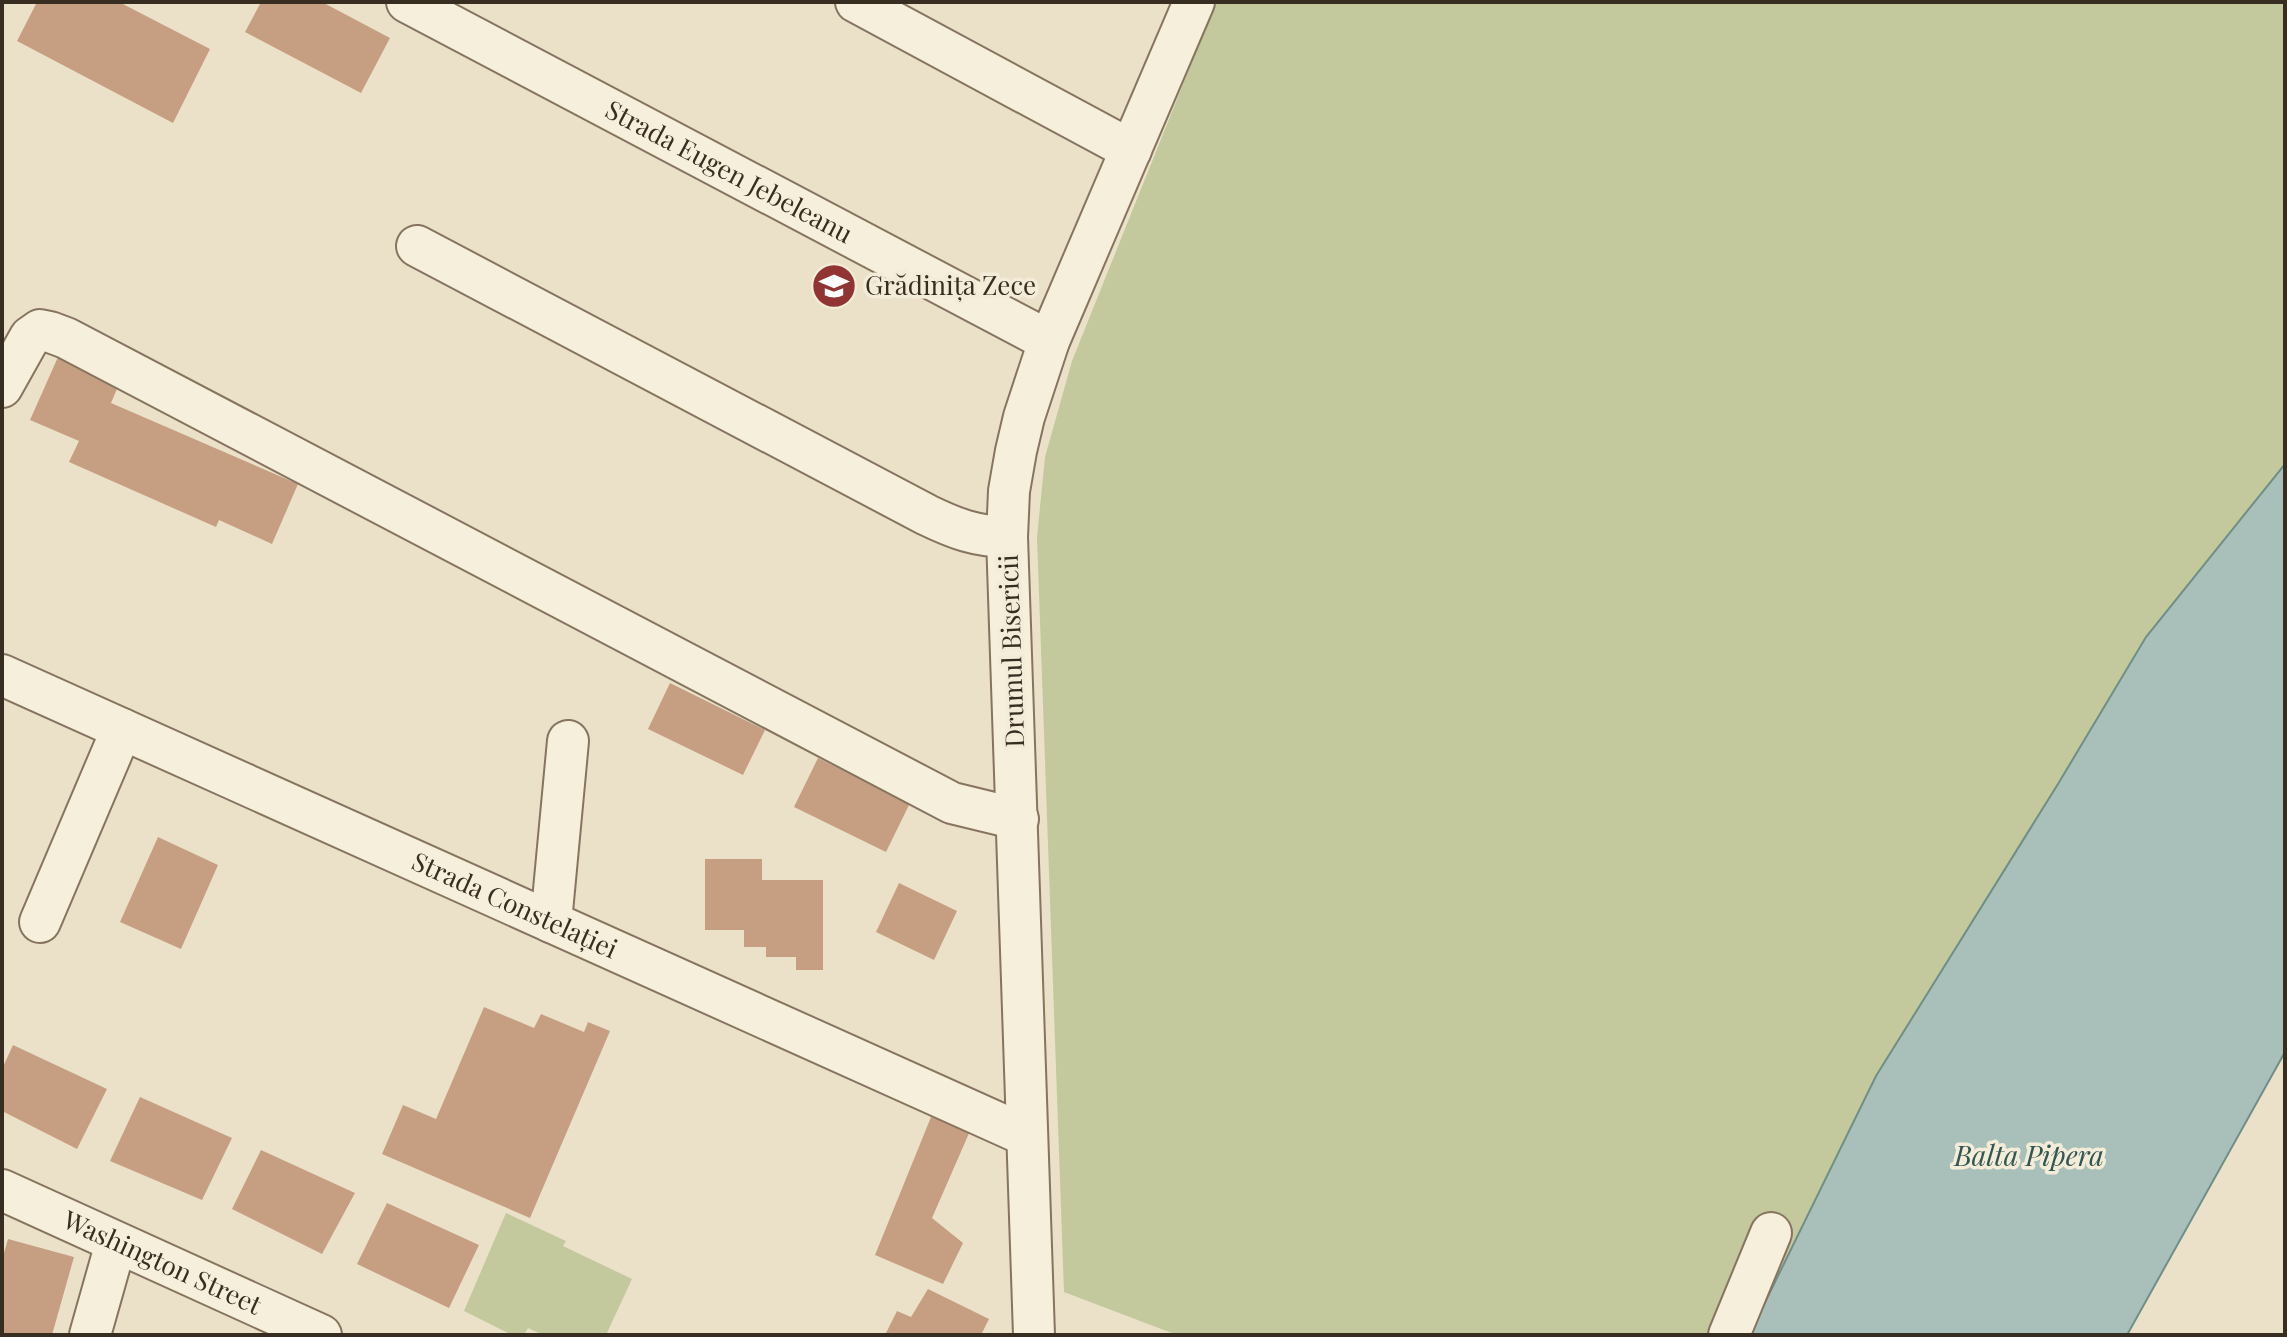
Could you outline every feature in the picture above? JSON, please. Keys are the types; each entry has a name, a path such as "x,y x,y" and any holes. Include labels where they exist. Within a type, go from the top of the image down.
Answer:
{"street":[{"name":"Strada Eugen Jebeleanu","path":"407,2 1049,341"},
{"path":"856,2 1131,150"},
{"name":"Drumul Bisericii","path":"1034,1335 1007,537 1009,491 1024,417 1049,341 1194,2"},
{"path":"417,246 927,515 979,536 1007,537"},
{"path":"2,387 30,337 40,330 50,332 952,803 1018,819"},
{"name":"Strada Constelației","path":"2,675 1027,1136"},
{"path":"40,922 122,729"},
{"path":"551,922 568,741"},
{"name":"Washington Street","path":"2,1190 321,1335"},
{"path":"1729,1335 1771,1233"},
{"path":"90,1335 116,1243"}],"green space":[{"path":"1216,2 2285,2 2285,464 2146,637 1876,1076 1749,1335 1177,1335 1064,1292 1037,537 1045,457 1072,361"},
{"path":"506,1213 566,1241 563,1246 632,1279 606,1335 543,1335 528,1328 524,1335 512,1335 464,1311"}],"water":[{"name":"Balta Pipera","path":"2285,464 2285,1052 2127,1335 1749,1335 1876,1076 2146,637"}],"building":[{"path":"37,2 119,2 210,49 173,123 17,41"},
{"path":"261,2 322,2 390,38 361,93 245,32"},
{"path":"58,357 119,384 111,403 298,484 272,544 219,520 216,527 69,462 79,441 30,420"},
{"path":"670,683 765,730 743,775 648,729"},
{"path":"818,758 910,803 886,852 794,807"},
{"path":"158,837 218,865 181,949 120,922"},
{"path":"705,859 762,859 762,880 823,880 823,970 796,970 796,957 766,957 766,947 744,947 744,930 705,930"},
{"path":"899,883 957,911 934,960 876,932"},
{"path":"484,1007 534,1028 541,1014 584,1032 588,1022 610,1031 530,1218 382,1154 403,1105 436,1119"},
{"path":"13,1045 107,1089 77,1149 2,1111 2,1069"},
{"path":"140,1097 232,1138 202,1200 110,1161"},
{"path":"931,1117 970,1131 932,1218 963,1243 943,1284 875,1255"},
{"path":"261,1150 355,1193 322,1254 232,1209"},
{"path":"387,1203 479,1245 449,1308 357,1264"},
{"path":"8,1239 74,1257 52,1335 2,1335 2,1260"},
{"path":"928,1289 989,1319 981,1335 885,1335 897,1311 911,1317"}],"place":[{"name":"Grădinița Zece","path":"834,286"}]}
